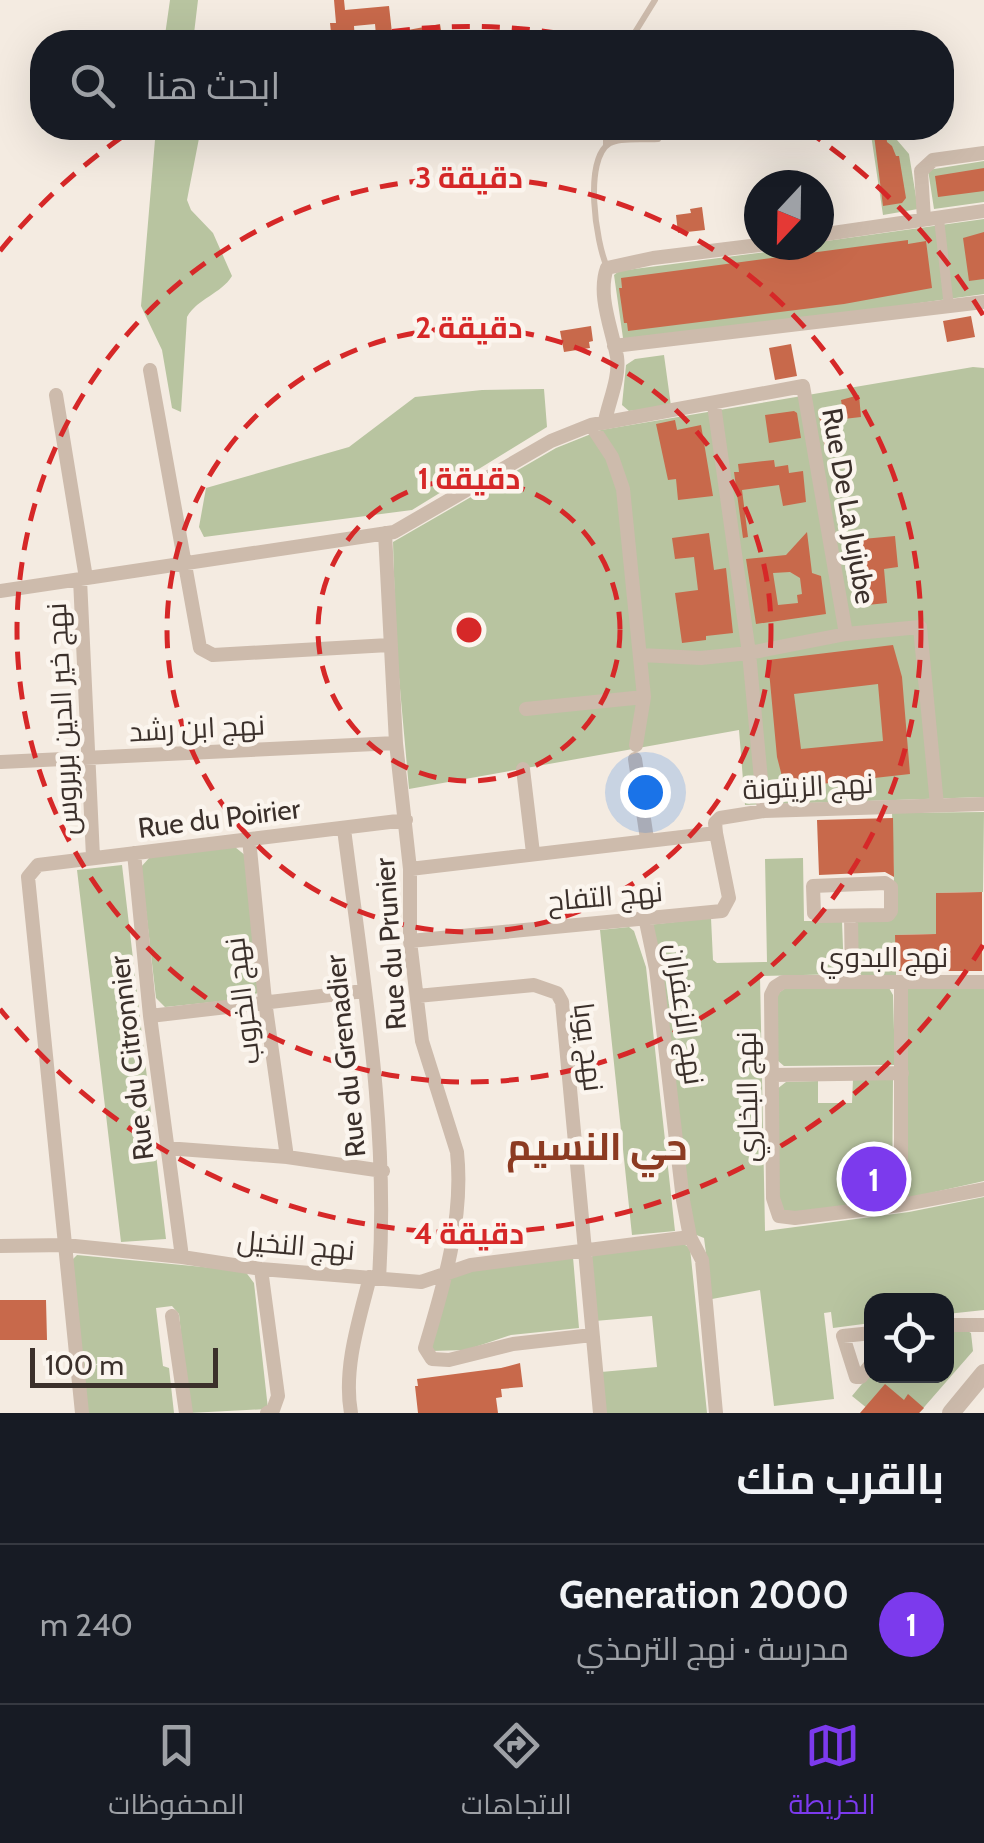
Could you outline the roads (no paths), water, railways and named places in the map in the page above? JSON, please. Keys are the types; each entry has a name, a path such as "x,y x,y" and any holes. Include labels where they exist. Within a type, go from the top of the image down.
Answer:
{"street":[{"path":"949,307 921,171 933,160 984,153"},
{"path":"834,232 984,211"},
{"path":"647,838 636,752 644,697 624,490 598,423 618,360 604,278 608,268 744,246"},
{"path":"614,346 984,302"},
{"path":"150,370 182,564 198,642 205,653 388,645"},
{"name":"Rue De La Jujube","path":"714,404 803,386 846,634"},
{"name":"نهج خير الدين بربروس","path":"56,396 83,579 93,857"},
{"path":"0,591 401,530 550,442 598,423 714,404 749,653 764,811"},
{"name":"Rue du Prunier","path":"385,533 388,645 410,869 410,941 416,996 426,1060 458,1152 458,1192 446,1275 425,1348 432,1358 449,1360 513,1344 592,1336"},
{"path":"640,654 701,658 846,634 920,627 937,805"},
{"path":"526,709 644,697"},
{"name":"نهج ابن رشد","path":"1,762 396,743"},
{"path":"523,769 534,853"},
{"name":"نهج الزيتونة","path":"410,869 716,832 715,824 720,818 764,811 984,804"},
{"name":"Rue du Poirier","path":"65,1246 28,877 38,864 406,820"},
{"name":"Rue du Grenadier","path":"344,829 383,1171 374,1278 354,1346 351,1413"},
{"name":"نهج التفاح","path":"410,941 722,911 727,906 728,891 716,832"},
{"name":"نهج الخروب","path":"249,839 265,1001 287,1157"},
{"name":"Rue du Citronnier","path":"134,853 150,1016 182,1257"},
{"path":"890,885 890,914 851,916 816,914 813,886 890,885"},
{"path":"851,916 852,981"},
{"name":"نهج الزعفران","path":"645,917 656,969 690,1237 702,1260 716,1413"},
{"name":"نهج البدوي","path":"783,982 984,982"},
{"name":"نهج البخاري","path":"783,982 771,994 773,1198 779,1216 795,1218 901,1205"},
{"path":"901,982 901,1205 984,1189"},
{"name":"نهج يوبا","path":"416,996 534,985 557,993 562,1002 600,1413"},
{"path":"150,1016 364,992"},
{"path":"774,1076 902,1073"},
{"path":"166,1148 287,1157 383,1171"},
{"path":"584,1249 690,1237"},
{"name":"نهج النخيل","path":"0,1246 65,1246 260,1269 420,1282 459,1268 584,1249"},
{"path":"65,1246 82,1413"},
{"path":"260,1269 278,1396 273,1410 267,1413"},
{"path":"172,1316 186,1413"},
{"path":"954,1325 984,1326"},
{"path":"864,1334 843,1336 856,1377 864,1373"},
{"path":"951,1413 984,1373"}],"lane":[{"path":"636,30 655,0"},
{"path":"606,140 596,177 594,206 599,249 608,268"},
{"path":"606,146 614,141 636,140"}],"place":[{"name":"Generation 2000","path":"874,1179"}],"district":[{"name":"حي النسيم","path":"597,1146"}]}
